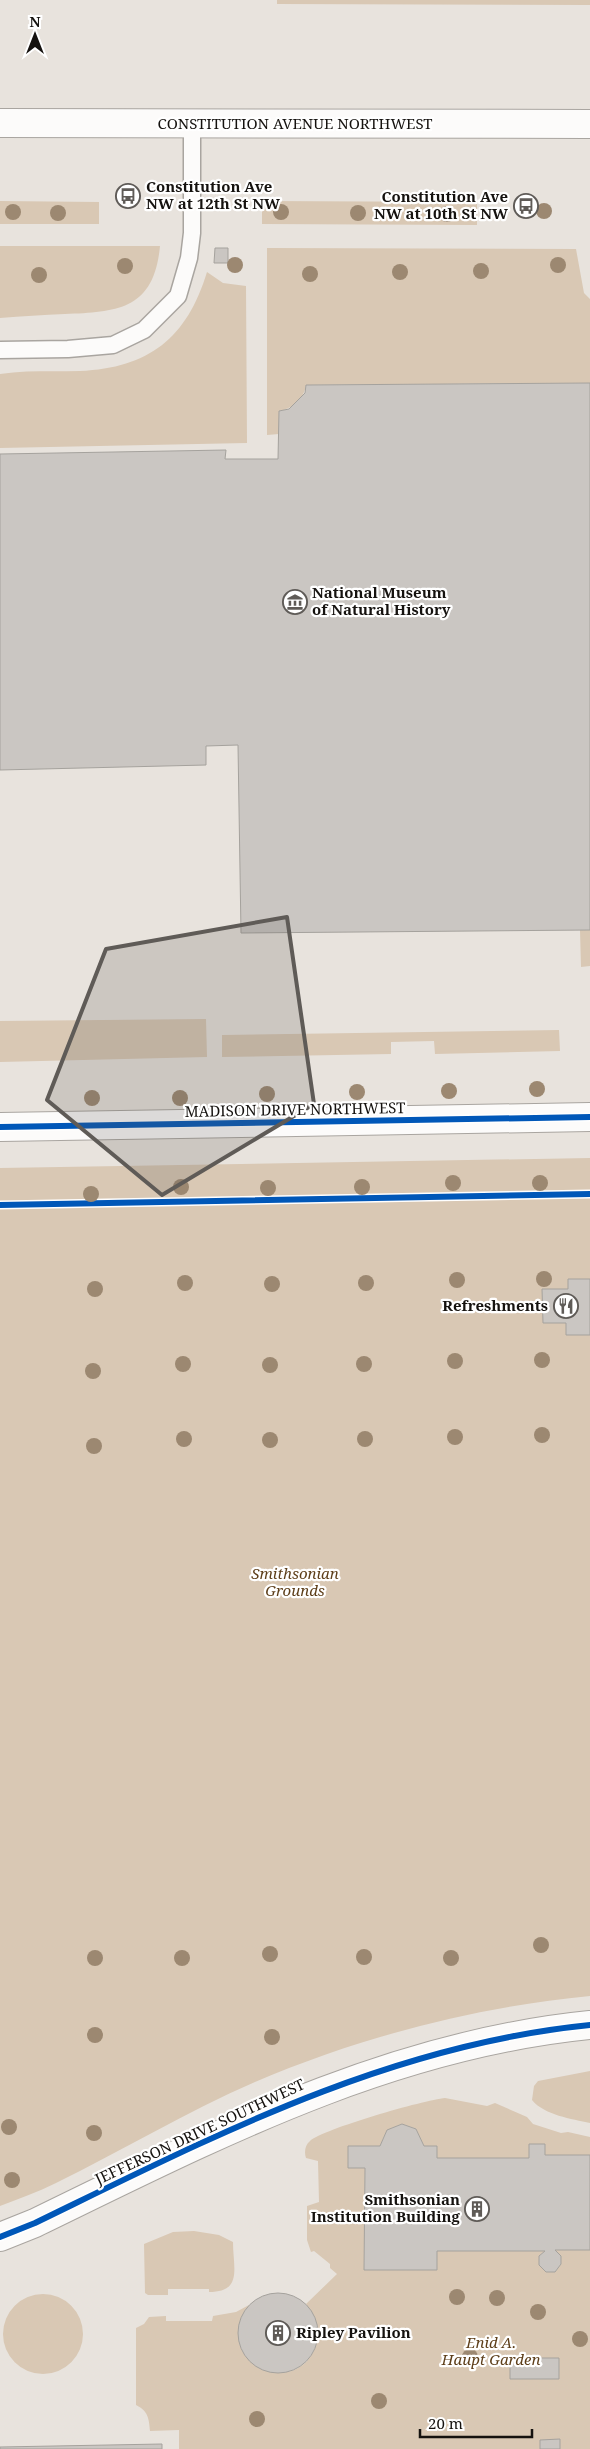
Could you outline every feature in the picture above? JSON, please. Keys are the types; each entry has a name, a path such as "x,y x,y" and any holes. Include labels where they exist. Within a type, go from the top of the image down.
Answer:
{"main road":[{"name":"CONSTITUTION AVENUE NORTHWEST","path":"0,123 590,124"},
{"name":"MADISON DRIVE NORTHWEST","path":"0,1127 590,1117"},
{"name":"JEFFERSON DRIVE SOUTHWEST","path":"0,2237 35,2223 225,2132 317,2092 404,2064 480,2043 590,2025"}],"lane":[{"path":"0,350 68,349 114,345 144,330 178,296 189,258 192,233 192,124"}],"highlighted area":[{"path":"287,917 314,1104 162,1195 47,1100 106,949"}],"green space":[{"path":"277,0 590,0 590,5 277,4"},
{"path":"0,201 99,202 99,224 0,224"},
{"path":"262,201 477,202 477,225 262,224"},
{"path":"0,246 160,246 156,267 150,283 142,295 130,303 102,311 0,318"},
{"path":"267,248 576,249 584,293 590,299 590,383 306,385 303,395 297,402 279,411 279,434 267,435"},
{"path":"207,272 223,283 246,286 247,443 0,448 0,374 104,369 126,364 145,356 162,345 176,332 199,295"},
{"path":"580,930 590,930 590,966 581,967"},
{"path":"206,1019 207,1057 0,1062 0,1021"},
{"path":"559,1030 560,1051 435,1054 434,1041 391,1042 391,1054 222,1057 222,1035"},
{"name":"Smithsonian Grounds","path":"590,1158 590,1996 547,2001 462,2016 419,2026 336,2051 255,2082 179,2118 56,2183 0,2206 0,1168"},
{"path":"590,2071 590,2123 551,2113 532,2100 534,2086 538,2081"},
{"name":"Enid A. Haupt Garden","path":"445,2098 487,2106 495,2103 527,2117 533,2124 561,2133 568,2132 590,2137 590,2155 545,2155 545,2144 529,2144 529,2158 437,2158 437,2146 424,2146 416,2129 402,2124 387,2130 380,2146 348,2146 365,2168 364,2270 437,2270 437,2251 545,2251 539,2256 539,2265 546,2272 555,2272 561,2264 561,2256 555,2250 590,2250 590,2449 179,2449 179,2430 150,2431 147,2415 136,2405 136,2328 144,2324 149,2317 166,2316 166,2321 212,2321 213,2316 236,2312 249,2305 239,2325 239,2342 247,2357 259,2367 274,2372 290,2371 304,2364 315,2348 318,2336 315,2320 306,2304 337,2274 330,2268 330,2264 314,2251 311,2252 307,2240 307,2206 319,2202 318,2161 306,2158 307,2144 319,2136 353,2123 396,2109"},
{"path":"194,2231 219,2235 233,2242 234,2277 232,2283 220,2291 209,2292 209,2289 168,2289 168,2295 148,2295 145,2293 144,2244 173,2232"},
{"path":"35,2294 51,2294 72,2305 83,2326 83,2342 72,2363 51,2374 35,2374 21,2368 9,2356 3,2342 3,2326 9,2312 21,2300"}],"building":[{"path":"215,248 228,248 228,263 214,263"},
{"name":"National Museum of Natural History","path":"590,383 590,930 241,933 238,745 206,746 206,765 0,770 0,454 226,450 225,459 278,459 279,411 289,409 305,393 306,385"},
{"name":"Refreshments","path":"568,1279 590,1279 590,1335 566,1335 566,1323 543,1323 542,1289 568,1289"},
{"name":"Smithsonian Institution Building","path":"402,2124 416,2129 424,2146 437,2146 437,2158 529,2158 529,2144 545,2144 545,2155 590,2155 590,2250 555,2250 561,2256 561,2264 555,2272 546,2272 539,2265 539,2256 545,2251 437,2251 437,2270 364,2270 365,2168 348,2168 348,2146 380,2146 387,2130"},
{"name":"Ripley Pavilion","path":"278,2293 293,2296 306,2305 315,2318 318,2333 315,2348 306,2361 293,2370 278,2373 263,2370 250,2361 241,2348 238,2333 241,2318 250,2305 263,2296"},
{"path":"510,2358 559,2358 559,2379 510,2379"},
{"path":"560,2439 560,2449 540,2449 540,2440"},
{"path":"162,2444 162,2449 0,2449 0,2447"}],"cycle path":[{"path":"0,1127 590,1117"},
{"path":"0,1205 590,1194"},
{"path":"0,2237 35,2223 236,2127 373,2073 443,2052 515,2036 590,2025"}],"place":[{"name":"Constitution Ave NW at 12th St NW","path":"128,196"},
{"name":"Constitution Ave NW at 10th St NW","path":"526,206"},
{"name":"National Museum of Natural History","path":"295,602"},
{"name":"Refreshments","path":"566,1306"},
{"name":"Smithsonian Institution Building","path":"477,2209"},
{"name":"Ripley Pavilion","path":"278,2333"}]}
